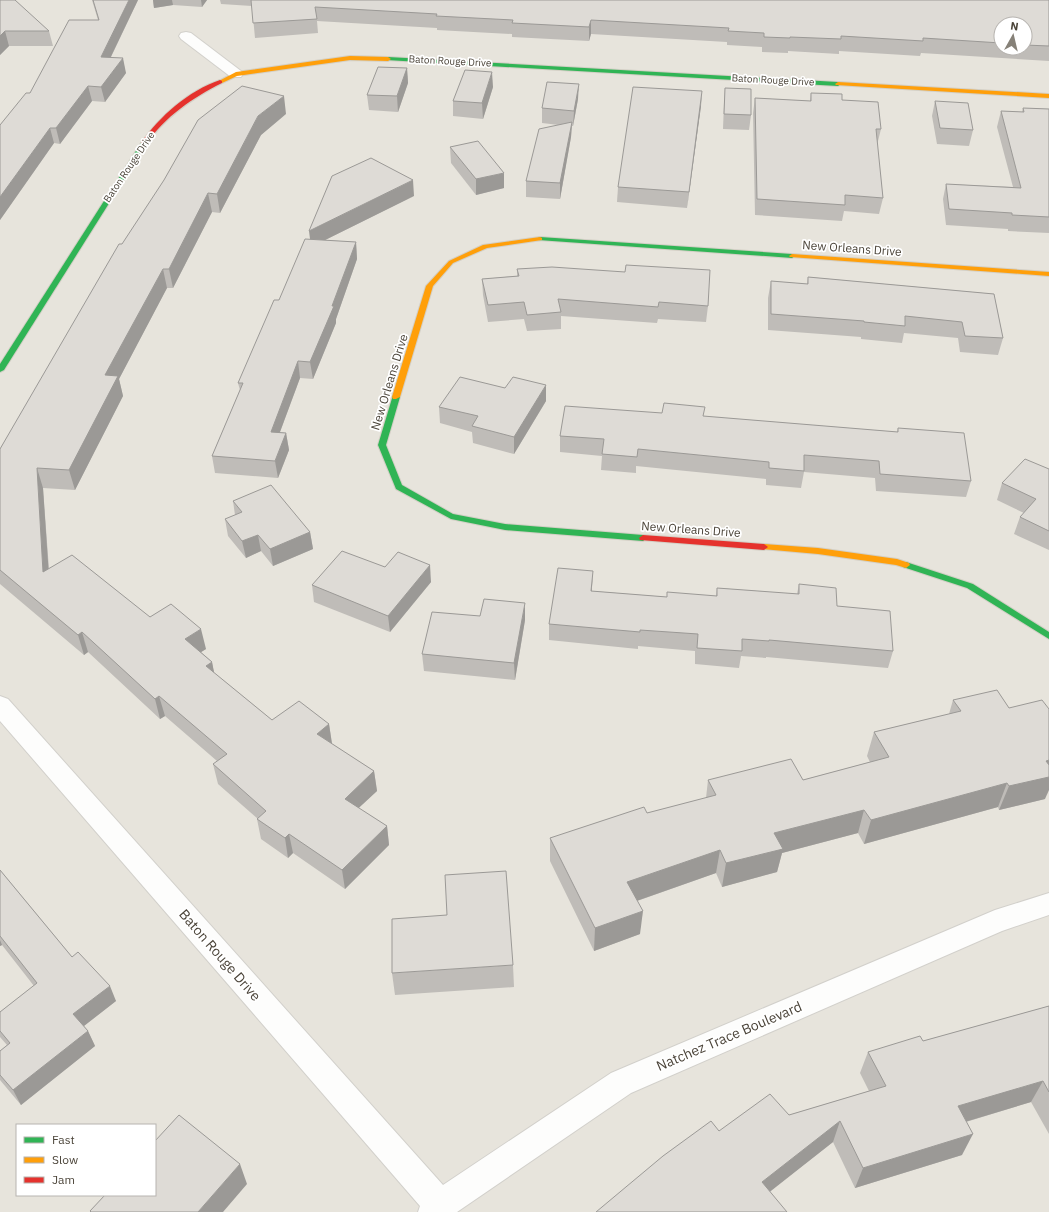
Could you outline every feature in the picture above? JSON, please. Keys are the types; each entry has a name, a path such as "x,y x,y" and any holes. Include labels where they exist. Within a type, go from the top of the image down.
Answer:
{"street":[{"path":"186,36 236,74"},
{"name":"Baton Rouge Drive","path":"0,370 148,136 172,111 198,92 236,74 350,58 415,59 1049,96"},
{"name":"New Orleans Drive","path":"1049,274 544,238 485,246 451,262 430,286 382,445 400,487 451,516 505,527 818,551 897,562 970,586 1049,636"},
{"name":"Baton Rouge Drive","path":"0,705 437,1208"},
{"name":"Natchez Trace Boulevard","path":"437,1208 621,1083 987,925 1049,904"}],"shaded area":[{"path":"0,0 1049,0 1049,1212 0,1212"}],"building":[{"path":"0,0 15,0 49,31 5,31 0,36"},
{"path":"93,0 129,0 101,57 123,58 101,87 88,86 56,128 50,128 0,197 0,125 26,93 30,93 69,20 99,20"},
{"path":"251,0 1049,0 1049,46 1033,45 1033,16 993,16 993,42 923,38 923,41 841,36 841,39 764,37 764,33 728,31 729,28 591,20 589,27 512,23 513,20 436,16 437,14 315,7 317,19 253,23"},
{"path":"378,67 407,68 397,96 367,95"},
{"path":"465,70 492,72 482,103 453,101"},
{"path":"547,82 579,84 574,111 542,108"},
{"path":"242,86 284,96 258,116 217,194 208,193 169,269 163,269 105,375 118,376 69,470 37,468 43,572 72,555 150,617 171,604 201,629 185,639 212,662 206,666 272,720 299,701 329,724 317,734 374,771 345,799 387,826 342,870 289,834 285,838 257,819 266,811 213,764 227,754 159,696 155,699 82,632 78,635 0,570 0,449 119,244 122,244 164,180 198,120"},
{"path":"633,87 702,91 689,192 618,187"},
{"path":"725,88 751,89 751,115 724,114"},
{"path":"811,93 842,94 842,100 878,102 881,129 876,129 883,198 845,195 845,205 757,199 755,98 811,101"},
{"path":"935,101 968,103 973,130 940,128"},
{"path":"1023,108 1049,109 1049,217 949,209 946,184 1021,188 1001,111 1024,112"},
{"path":"572,122 560,183 526,181 539,129"},
{"path":"478,141 504,173 476,179 450,147"},
{"path":"371,158 413,180 309,231 332,176"},
{"path":"305,239 356,242 332,306 334,306 310,362 298,361 271,432 286,433 275,461 212,456 243,383 238,383 274,300 279,300"},
{"path":"626,265 710,270 708,306 659,302 658,307 558,299 561,312 527,315 524,302 488,305 482,279 519,276 517,269 552,267 625,272"},
{"path":"808,277 994,294 1003,338 965,336 962,322 905,316 905,326 864,321 771,314 771,281 808,284"},
{"path":"460,377 505,388 513,377 546,385 514,437 472,426 478,416 439,407"},
{"path":"664,403 705,407 703,416 898,432 898,428 964,433 971,481 880,474 879,461 804,455 804,471 769,468 769,462 638,449 637,457 602,454 604,439 560,436 565,406 662,413"},
{"path":"1025,459 1049,469 1049,531 1020,517 1036,499 1002,483"},
{"path":"271,485 310,532 270,549 258,535 242,541 225,519 242,512 233,501"},
{"path":"342,551 385,567 398,552 430,565 388,616 312,585"},
{"path":"558,568 593,571 591,591 667,597 667,592 717,596 717,588 799,594 799,584 836,588 837,606 890,611 893,651 742,639 742,651 697,648 698,634 640,630 640,632 549,624"},
{"path":"484,599 525,603 514,663 422,654 432,612 480,616"},
{"path":"997,690 1009,708 1042,700 1049,709 1049,760 1046,761 1049,765 1049,777 1009,786 1007,783 871,820 864,810 774,833 783,849 726,863 720,850 627,882 643,911 595,928 550,838 644,807 647,813 716,795 708,780 791,759 803,780 889,757 874,732 961,711 953,700"},
{"path":"0,870 72,957 78,952 110,986 73,1014 88,1031 13,1090 0,1075 0,1051 10,1043 0,1031 0,1012 37,983 0,936"},
{"path":"506,871 513,965 392,973 392,919 447,915 445,875"},
{"path":"1049,1006 1049,1092 1043,1081 958,1106 973,1134 863,1168 840,1121 762,1182 787,1212 596,1212 663,1156 711,1121 719,1131 770,1094 789,1115 886,1086 868,1052 920,1036 923,1041"},
{"path":"179,1115 240,1164 198,1212 91,1212 90,1211 104,1196 156,1196 156,1140"}],"traffic: fast":[{"path":"388,59 838,84"},
{"path":"0,370 144,143"},
{"path":"540,239 792,256"},
{"path":"396,397 382,445 399,487 451,516 505,527 643,538"},
{"path":"906,565 970,586 1049,636"}],"traffic: slow":[{"path":"220,82 236,74 350,58 388,59"},
{"path":"838,84 1049,96"},
{"path":"396,397 430,286 451,262 485,246 540,239"},
{"path":"792,256 1049,274"},
{"path":"764,547 818,551 897,562 906,565"}],"traffic: jam":[{"path":"144,143 159,124 177,107 220,82"},
{"path":"643,538 764,547"}]}
